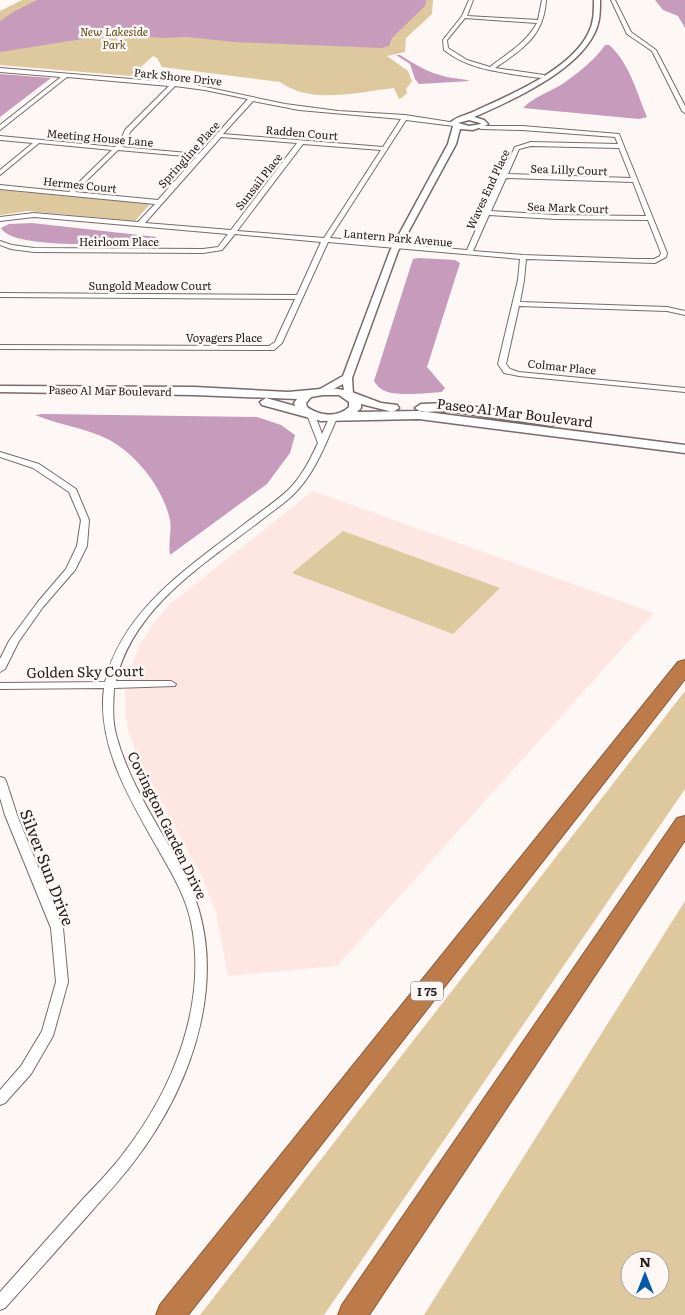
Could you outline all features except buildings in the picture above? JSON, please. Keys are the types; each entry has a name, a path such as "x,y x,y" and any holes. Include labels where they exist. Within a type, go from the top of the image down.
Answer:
{"highway":[{"name":"I 75","path":"170,1315 685,666"},
{"path":"352,1315 685,823"}],"main road":[{"name":"Paseo Al Mar Boulevard","path":"0,389 202,391 288,396 337,391 379,406 449,408 685,442"},
{"path":"309,414 302,409 300,403 302,399 310,394"},
{"path":"337,417 348,414 355,408 356,401 350,396"},
{"name":"Paseo Al Mar Boulevard","path":"0,399 261,401 278,404 309,414 337,417 427,416 685,449"}],"street":[{"path":"471,0 465,17 444,40 446,49 463,60 544,77"},
{"path":"492,67 523,45 541,22 544,0"},
{"path":"350,396 347,378 397,247 452,144 458,122 544,77 568,61 590,38 597,21 596,0"},
{"path":"613,0 629,33 654,50 685,111"},
{"path":"465,17 541,22"},
{"name":"Park Shore Drive","path":"0,70 174,84 218,89 298,108 458,122"},
{"path":"0,128 66,75"},
{"path":"71,193 124,141 127,131 174,84"},
{"name":"Springline Place","path":"139,225 157,202 252,98"},
{"path":"452,144 462,134 480,124 482,116 491,105"},
{"name":"Voyagers Place","path":"0,347 271,348 278,343 325,241 405,118"},
{"path":"458,122 480,124"},
{"path":"458,122 480,124"},
{"name":"Lantern Park Avenue","path":"0,218 34,215 523,257 655,261 663,257 664,253 617,136 480,124"},
{"name":"Radden Court","path":"219,135 384,149"},
{"name":"Meeting House Lane","path":"0,138 199,156"},
{"path":"0,174 38,141"},
{"name":"Sunsail Place","path":"230,233 302,142"},
{"name":"Waves End Place","path":"469,253 517,148 525,144 622,146"},
{"name":"Sea Lilly Court","path":"504,176 635,180"},
{"name":"Hermes Court","path":"0,187 157,202"},
{"name":"Sea Mark Court","path":"486,213 556,217 649,218"},
{"name":"Heirloom Place","path":"0,243 8,249 203,251 220,249 230,233"},
{"name":"Colmar Place","path":"523,257 521,280 502,364 507,371 519,374 685,390"},
{"name":"Sungold Meadow Court","path":"0,295 300,298"},
{"path":"515,304 667,309 685,313"},
{"path":"323,391 347,378"},
{"path":"309,414 321,442"},
{"name":"Covington Garden Drive","path":"0,1303 128,1159 147,1134 176,1080 192,1038 196,1021 202,974 196,921 187,892 120,762 109,725 108,684 121,647 142,614 170,587 291,492 313,463 321,442 337,417"},
{"path":"0,454 36,466 73,491 85,520 82,546 70,570 40,605 14,641 0,669"},
{"name":"Golden Sky Court","path":"0,686 171,684"},
{"name":"Silver Sun Drive","path":"0,781 11,815 56,928 62,982 48,1032 26,1070 0,1099"}],"shaded area":[{"name":"New Lakeside Park","path":"37,0 426,0 426,2 425,6 392,38 389,46 382,48 138,36 89,38 0,52 0,21"},
{"path":"655,0 685,0 685,28 678,16 663,10"},
{"path":"605,45 609,45 622,60 636,88 647,117 639,119 523,108 532,100 575,75 592,61"},
{"path":"396,55 400,55 434,73 470,81 419,84 415,79 410,64"},
{"path":"0,74 51,78 0,117"},
{"path":"32,223 157,237 157,240 140,243 65,244 24,240 9,235 1,228 9,224"},
{"path":"413,259 455,260 460,263 427,367 445,388 442,392 428,393 403,394 388,392 380,388 374,381"},
{"path":"35,415 257,417 281,425 295,435 290,453 267,484 170,555 170,520 161,495 145,471 113,442 85,430"},
{"path":"313,491 654,613 337,966 228,976 216,913 201,875 137,756 128,729 125,712 125,691 139,646 152,625 171,603"}],"green space":[{"name":"New Lakeside Park","path":"22,0 433,0 432,14 406,38 405,52 387,56 408,71 412,81 406,89 407,93 399,99 394,88 336,95 306,93 292,89 280,82 162,67 157,58 153,56 131,76 0,65 0,11"},
{"path":"0,190 150,204 135,221 28,211 0,215"},
{"path":"343,531 500,588 453,634 292,573"},
{"path":"685,691 685,789 324,1315 200,1315"},
{"path":"685,901 685,1315 424,1315"}]}
